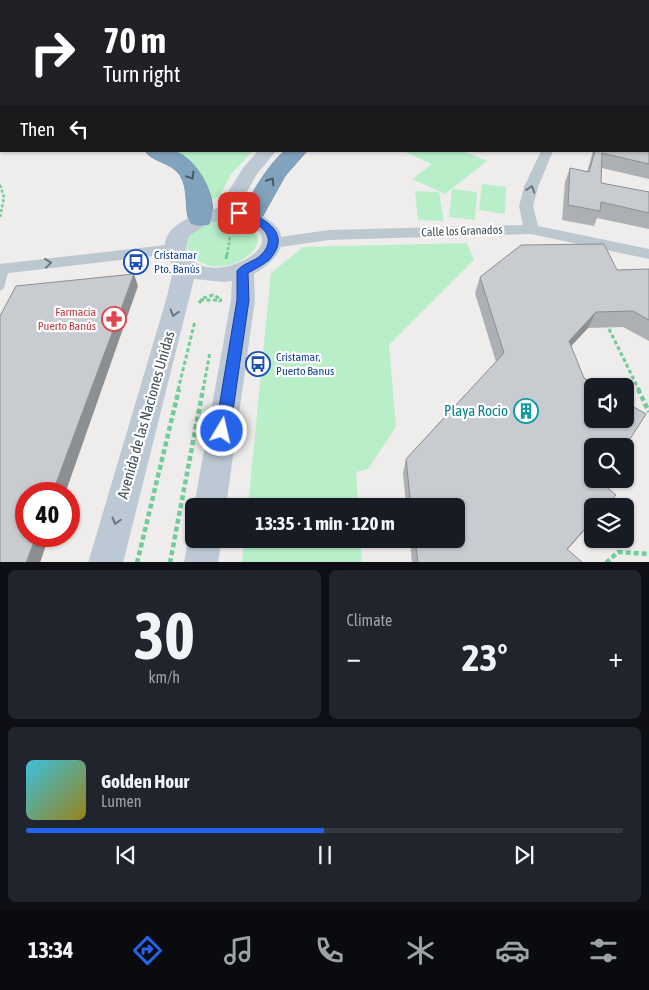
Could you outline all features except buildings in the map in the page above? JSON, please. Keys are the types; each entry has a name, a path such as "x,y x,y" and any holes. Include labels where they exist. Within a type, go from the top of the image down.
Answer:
{"highway":[{"path":"158,152 173,158 190,172 200,201 200,219"},
{"path":"252,216 269,181 287,159 296,152"}],"street":[{"path":"225,213 249,172 267,152"},
{"path":"531,228 526,206 530,187 547,152"},
{"path":"225,213 239,213 252,216 265,223 272,233 273,243 270,251 264,259 243,271 223,275 196,272 180,258 178,238 186,227 200,219 225,213"},
{"name":"Calle los Granados","path":"273,243 329,235 531,228 649,254"},
{"path":"2,269 180,258"},
{"name":"Avenida de las Naciones Unidas","path":"105,562 193,307 180,258"},
{"path":"211,498 232,300 243,271"},
{"path":"201,562 203,548"}],"lane":[{"path":"0,288 2,269"}],"path":[{"path":"0,185 4,192 5,203 0,218"},
{"path":"137,562 193,307 206,296 213,295 232,300"},
{"path":"219,310 232,300"},
{"path":"609,328 649,412"},
{"path":"170,562 211,348"},
{"path":"606,562 618,552 649,554"}],"green space":[{"path":"166,152 252,152 231,174 219,197 210,200"},
{"path":"405,152 465,152 487,161 445,194 412,179 432,164"},
{"path":"482,184 506,187 505,214 479,210"},
{"path":"452,189 477,192 475,220 449,217"},
{"path":"415,191 439,192 444,221 418,220"},
{"path":"229,219 243,223 256,231 258,239 253,252 230,265 213,266 199,262 190,253 187,243 191,232 205,224"},
{"path":"467,243 474,260 389,345 396,427 368,469 356,472 358,498 249,498 271,273 303,247"},
{"path":"243,548 361,548 362,562 242,562"}],"place":[{"name":"Cristamar Pto. Banús","path":"136,262"},
{"name":"Farmacia Puerto Banús","path":"114,319"},
{"name":"Cristamar, Puerto Banus","path":"258,364"},
{"name":"Playa Rocio","path":"526,411"}],"route":[{"path":"222,431 243,300 243,271 264,259 273,243 272,233 265,223 252,216 239,213"}]}
